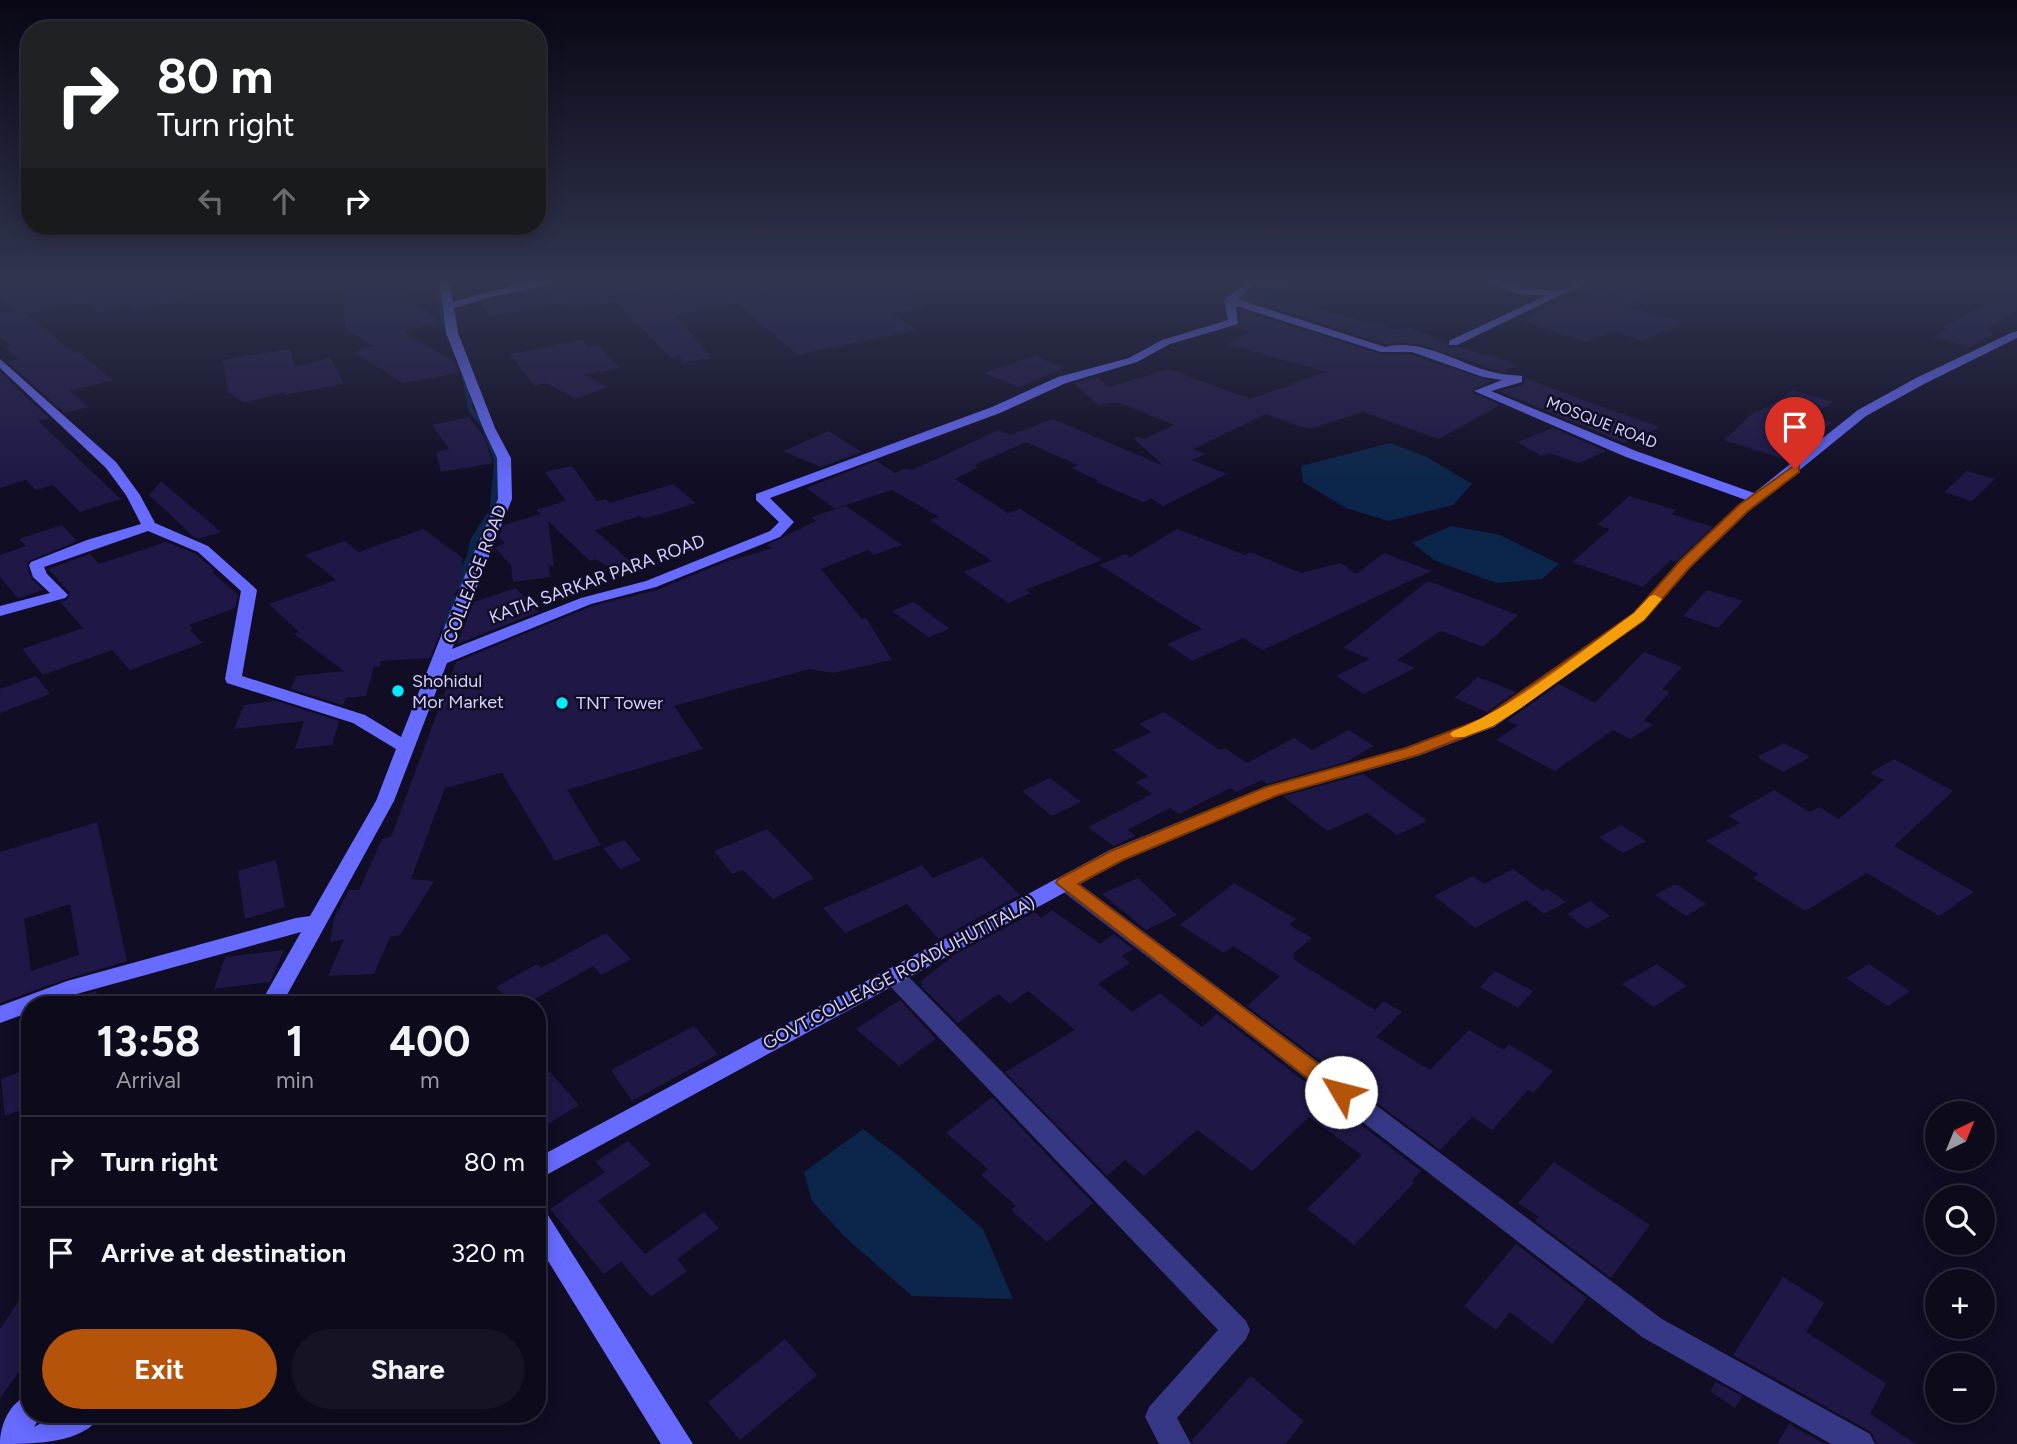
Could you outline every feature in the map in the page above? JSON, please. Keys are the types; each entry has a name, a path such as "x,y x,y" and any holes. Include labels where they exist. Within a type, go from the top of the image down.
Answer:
{"street":[{"name":"COLLEAGE ROAD","path":"276,996 385,801 404,746 505,499 504,458 489,428 458,349"},
{"name":"KATIA SARKAR PARA ROAD","path":"441,659 586,601 651,584 775,534 787,522 761,497 938,429 996,410 1062,380 1133,360 1152,349"},
{"name":"MOSQUE ROAD","path":"1415,349 1487,375 1518,379 1480,391 1631,454 1757,499"},
{"name":"GOVT.COLLEAGE ROAD(JHUTITALA)","path":"546,1165 1117,855 1272,791 1412,752 1488,723 1639,617 1685,564 1744,508 1861,413 1985,349"},
{"path":"0,362 111,465 133,495 149,526"},
{"path":"0,611 60,595 52,584 41,578 36,571 36,565 91,545 100,539 149,526 203,549 248,590 233,679 359,719 404,746"},
{"path":"1065,883 1652,1328 1860,1444"},
{"path":"49,996 296,925 317,923"},
{"path":"894,976 1236,1330 1159,1417 1176,1444"},
{"path":"0,1015 21,1007"},
{"path":"546,1234 678,1444"},
{"path":"6,1444 21,1422"},
{"path":"32,1444 70,1423"}],"water":[{"path":"1390,443 1427,457 1472,484 1453,505 1389,521 1346,508 1303,482 1301,466"},
{"path":"1451,526 1500,535 1559,564 1542,579 1496,583 1436,561 1412,543"},
{"path":"863,1129 904,1160 983,1229 1013,1299 912,1296 844,1236 812,1201 804,1172"}],"building":[{"path":"8,349 70,349 75,353 79,352 113,380 70,391 89,407 65,413 7,362 19,359"},
{"path":"290,349 295,367 330,358 344,384 284,395 285,392 244,403 228,392 223,360"},
{"path":"362,349 433,349 454,361 459,373 403,383 353,352"},
{"path":"534,349 603,349 620,368 584,375 608,387 575,399 546,383 534,386 510,354"},
{"path":"663,349 705,349 712,358 683,362 679,356 671,358"},
{"path":"791,349 824,349 798,355"},
{"path":"1246,349 1365,349 1380,354 1412,355 1492,381 1473,389 1472,392 1500,405 1439,439 1363,412 1313,428 1301,427 1266,414 1193,449 1205,454 1192,460 1227,474 1163,506 1151,498 1143,502 1096,482 1099,481 1072,468 1078,465 1010,435 1053,419 1164,466 1134,439 1136,436 1144,439 1174,425 1118,402 1098,405 1074,383 1098,377 1109,387 1169,369 1250,399 1326,372"},
{"path":"1436,349 1467,349 1482,355 1489,354 1518,366 1504,370 1508,372"},
{"path":"1035,356 1066,368 1018,387 984,373"},
{"path":"0,372 49,418 38,421 121,499 80,512 53,485 36,490 26,480 0,488"},
{"path":"1525,378 1660,427 1624,443 1499,391 1523,385"},
{"path":"1793,390 1833,402 1811,416 1832,422 1790,461 1724,440 1755,411 1759,412"},
{"path":"469,417 484,437 493,463 441,472 436,452 449,449 432,425"},
{"path":"1553,428 1606,451 1579,463 1549,453 1542,456 1517,442"},
{"path":"999,430 1026,442 974,465 979,467 955,479 1008,513 1020,509 1102,560 1025,590 1031,593 1008,603 963,572 992,561 930,520 939,517 892,490 835,509 806,488 876,461 895,473 906,468 912,470"},
{"path":"829,431 862,452 821,467 783,451"},
{"path":"572,466 597,501 606,499 610,503 673,484 696,503 595,530 634,565 610,568 595,559 590,561 548,521 554,566 549,566 550,577 513,582 511,565 495,548 505,543 499,537 504,525 541,514 536,510 566,501 545,472"},
{"path":"1967,471 1995,479 1972,501 1944,492"},
{"path":"161,481 221,532 198,539 194,537 149,495"},
{"path":"1629,496 1676,510 1672,514 1713,527 1676,562 1671,560 1643,587 1572,562 1610,529 1597,525"},
{"name":"TNT Tower","path":"846,506 902,545 874,555 868,550 821,569 862,619 866,618 892,660 833,673 809,669 674,706 703,749 567,790 601,845 555,861 502,773 445,788 411,879 434,881 400,935 390,937 374,974 328,976 344,939 330,942 334,919 349,890 359,890 382,839 391,837 456,662 592,606 657,590 722,563 772,548 767,545 816,521 811,517"},
{"path":"62,525 77,541 29,561 27,566 31,578 43,590 18,598 0,577 0,555 26,546 19,539"},
{"path":"423,529 463,558 460,581 430,658 381,661 380,666 374,667 366,696 346,698 343,705 291,689 296,676 344,671 294,634 299,632 269,604 336,580 305,555 345,541 359,552"},
{"path":"1177,529 1245,555 1250,552 1301,573 1341,563 1356,574 1384,553 1431,571 1263,650 1243,638 1192,661 1167,644 1202,629 1099,565 1126,554 1130,557"},
{"path":"166,542 196,554 238,595 235,608 189,625 193,629 190,630 203,643 130,670 112,650 43,675 22,649 83,628 60,602 67,600 70,593 48,569 90,554 99,564"},
{"path":"1428,581 1518,615 1483,647 1441,631 1397,660 1415,668 1364,694 1336,676 1370,659 1343,648"},
{"path":"516,588 538,612 457,644 474,602"},
{"path":"1707,590 1743,601 1718,628 1683,616"},
{"path":"914,602 950,629 928,637 892,611"},
{"path":"1644,652 1682,667 1662,689 1670,692 1644,720 1653,725 1630,739 1613,730 1555,771 1496,740 1518,725 1507,721 1559,684 1595,703"},
{"path":"36,676 50,694 0,713 0,689"},
{"path":"1478,677 1516,692 1487,712 1454,698"},
{"path":"276,701 339,721 332,745 295,749 304,721 234,729 244,705"},
{"path":"1164,712 1220,750 1225,748 1247,763 1294,738 1312,750 1349,730 1374,746 1346,762 1267,784 1262,780 1237,792 1230,788 1179,814 1170,808 1127,830 1136,836 1113,846 1088,827 1152,794 1136,782 1148,776 1113,750 1151,732 1139,724"},
{"path":"1784,743 1810,757 1783,772 1757,757"},
{"path":"1894,759 1953,791 1894,846 1974,892 1939,916 1867,873 1805,911 1753,878 1758,874 1706,841 1740,823 1728,816 1774,790 1810,812 1819,807 1839,819 1884,780 1870,773"},
{"path":"1363,774 1427,821 1397,835 1367,813 1327,831 1283,796"},
{"path":"1050,778 1081,802 1052,816 1022,791"},
{"path":"97,822 127,961 0,1003 0,852","holes":["70,904 79,955 31,971 24,919"]},
{"path":"1621,825 1646,841 1623,853 1599,837"},
{"path":"767,829 814,878 773,899 743,870 732,874 714,851"},
{"path":"624,840 641,860 620,869 603,848"},
{"path":"982,857 1020,895 939,939 907,904 845,933 823,908 922,865 933,878"},
{"path":"276,860 285,907 245,919 238,871"},
{"path":"1513,869 1543,891 1547,889 1566,902 1544,914 1526,900 1475,928 1434,896 1473,876 1484,884"},
{"path":"1138,878 1177,915 1146,930 1102,894"},
{"path":"1234,883 1296,919 1289,925 1312,938 1293,954 1296,956 1293,959 1375,1010 1384,1001 1402,1012 1376,1037 1430,1070 1469,1030 1504,1050 1509,1044 1553,1071 1533,1093 1528,1090 1492,1130 1472,1117 1440,1150 1247,1006 1280,976 1233,946 1224,953 1180,925"},
{"path":"1678,885 1706,904 1686,916 1655,895"},
{"path":"1590,901 1610,916 1587,929 1567,914"},
{"path":"1052,910 1100,944 1114,934 1133,949 1122,956 1130,963 1098,984 1132,1012 1160,993 1202,1027 1217,1014 1421,1171 1412,1181 1414,1183 1354,1245 1307,1209 1362,1155 1309,1117 1252,1171 1197,1130 1144,1176 1125,1160 1107,1176 1005,1072 1075,1030 1028,991 1010,1004 998,994 958,1023 920,982 954,955 1035,912 1041,918"},
{"path":"606,933 631,959 601,975 593,966 540,996 505,996 496,987 537,964 541,968"},
{"path":"284,950 270,982 214,989 225,957"},
{"path":"1657,964 1687,986 1653,1007 1622,984"},
{"path":"1869,964 1910,991 1888,1006 1846,978"},
{"path":"1495,971 1533,991 1518,1008 1480,987"},
{"path":"96,991 97,996 80,996"},
{"path":"900,1000 936,1039 899,1066 856,1029"},
{"path":"694,1026 718,1054 632,1101 611,1070"},
{"path":"21,1071 21,1110 5,1116 1,1079"},
{"path":"550,1072 579,1105 546,1125 546,1074"},
{"path":"992,1097 1093,1203 1047,1242 1011,1210 1016,1206 981,1175 988,1169 946,1133"},
{"path":"628,1141 651,1165 598,1201 645,1254 704,1212 719,1228 677,1259 687,1271 651,1297 621,1262 604,1274 550,1209 605,1172 596,1162"},
{"path":"1554,1162 1650,1225 1611,1278 1535,1221 1539,1217 1518,1203"},
{"path":"1516,1244 1587,1298 1552,1344 1510,1312 1496,1330 1464,1306"},
{"path":"1783,1277 1824,1303 1806,1332 1886,1383 1870,1414 1916,1444 1877,1444 1871,1432 1733,1355"},
{"path":"21,1298 21,1369 0,1398 0,1329"},
{"path":"785,1339 817,1375 740,1440 708,1402"},
{"path":"1251,1376 1304,1421 1285,1444 1194,1444 1192,1440"},
{"path":"1716,1382 1742,1396 1735,1408 1710,1391"},
{"path":"1789,1424 1825,1444 1777,1444"}],"waterway":[{"path":"465,379 471,411 483,424 497,469"},
{"path":"457,586 470,557 474,540 493,511 497,469"},
{"path":"446,626 452,597"}],"slow traffic":[{"path":"1458,734 1488,723 1516,704 1639,617 1655,599"}],"place":[{"name":"Shohidul Mor Market","path":"398,691"},
{"name":"TNT Tower","path":"562,703"}],"route":[{"path":"1341,1092 1065,883 1117,855 1272,791 1412,752 1488,723 1639,617 1685,564 1744,508 1795,469"}]}
